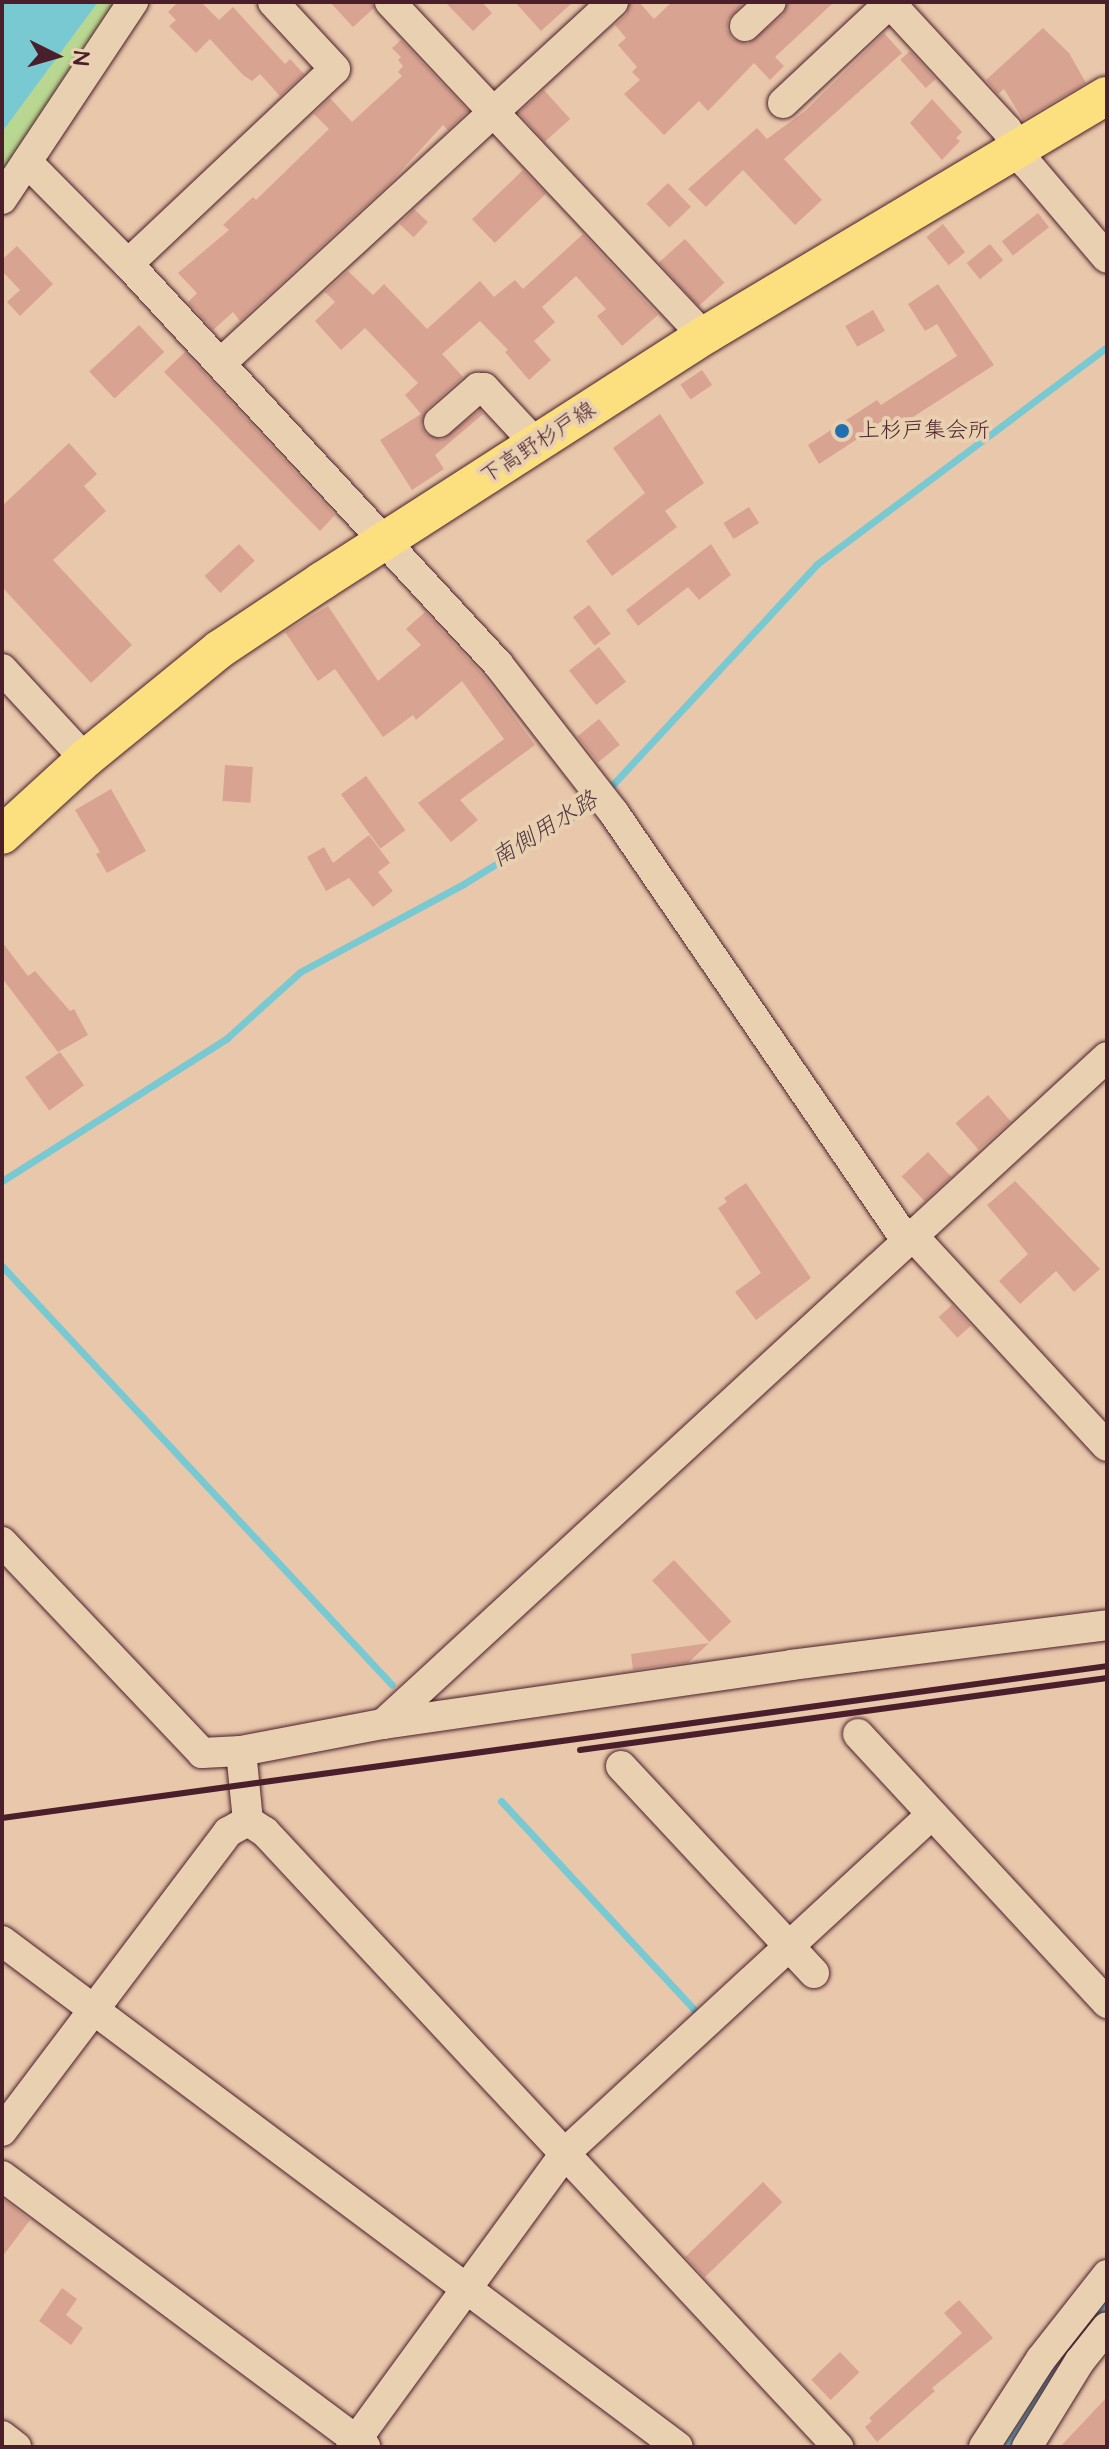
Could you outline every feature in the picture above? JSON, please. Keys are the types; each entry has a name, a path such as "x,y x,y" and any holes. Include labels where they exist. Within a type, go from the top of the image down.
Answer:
{"main road":[{"name":"下高野杉戸線","path":"2,835 85,759 220,649 701,338 1107,96"}],"street":[{"path":"2,199 133,2"},
{"path":"128,264 335,69 273,2"},
{"path":"221,363 613,2"},
{"path":"745,26 771,2"},
{"path":"783,103 890,3 1007,130 1017,151 1107,258"},
{"path":"398,5 492,113 692,324 701,338"},
{"path":"27,162 221,363 498,664 601,797 909,1238 1107,1446"},
{"path":"439,422 478,388 484,388 536,444"},
{"path":"2,669 85,759"},
{"path":"383,1724 1107,1057"},
{"path":"2,1542 202,1753 241,1751 383,1724 791,1665 1107,1625"},
{"path":"858,1734 1107,2003"},
{"path":"2,2131 93,2009 238,1826 241,1751"},
{"path":"621,1766 814,1973"},
{"path":"2,2176 357,2445 566,2152 932,1814"},
{"path":"238,1826 265,1832 838,2447"},
{"path":"2,1941 678,2447"},
{"path":"984,2447 1041,2359 1107,2275"},
{"path":"1027,2447 1080,2361 1107,2327"},
{"path":"2,2436 16,2447"}],"green space":[{"path":"98,2 123,2 2,185 2,132"}],"water":[{"path":"2,2 98,2 2,132"}],"building":[{"path":"178,2 201,2 219,20 233,7 285,64 290,59 304,74 280,96 260,74 252,81 243,75 210,39 196,53 169,26 176,20 168,12"},
{"path":"330,2 372,2 374,8 353,27"},
{"path":"445,2 482,2 492,13 473,31"},
{"path":"515,2 573,2 541,31"},
{"path":"630,2 639,2 654,19 672,2 744,2 728,20 727,29 732,39 748,44 783,15 788,2 834,2 775,57 784,66 770,80 754,63 708,111 699,101 664,135 624,94 640,80 632,72 637,67 618,45 626,38 615,25 626,15"},
{"path":"1043,28 1069,53 1086,83 1023,120 1004,89 998,94 986,80"},
{"path":"884,33 902,53 784,159 822,200 795,225 743,170 706,207 688,189 757,128 767,139 805,111"},
{"path":"401,40 468,111 448,130 443,125 389,184 240,321 233,312 213,330 188,302 197,293 178,273 229,230 223,225 253,197 256,200 329,129 314,114 330,98 352,122 402,76 398,72 403,66 398,60 401,57 392,48"},
{"path":"910,51 935,79 926,88 900,60"},
{"path":"544,90 570,119 545,142 519,113"},
{"path":"932,99 962,132 956,138 960,141 942,160 910,123"},
{"path":"523,170 546,194 495,243 472,219"},
{"path":"668,183 691,207 669,228 646,204"},
{"path":"414,209 428,222 414,237 400,224"},
{"path":"1038,213 1049,227 1013,256 1002,241"},
{"path":"943,224 965,252 949,265 926,237"},
{"path":"583,234 658,315 622,346 597,316 606,309 576,276 542,307 555,322 534,341 551,360 529,380 505,352 508,350 480,321 442,354 463,377 427,409 421,425 426,434 442,440 480,410 483,414 435,455 444,469 412,490 380,440 421,414 405,395 418,383 365,328 341,350 315,321 335,302 325,292 348,271 373,295 384,284 427,329 480,281 494,297 515,280 523,289"},
{"path":"685,239 724,283 698,306 659,262"},
{"path":"990,244 1003,260 980,279 967,263"},
{"path":"17,246 53,284 20,316 7,302 20,290 2,271 2,260"},
{"path":"938,284 994,365 888,433 882,423 819,464 808,445 877,400 881,405 957,356 937,324 925,331 908,304"},
{"path":"873,310 885,331 857,347 845,326"},
{"path":"139,325 164,352 115,398 89,371"},
{"path":"185,352 335,515 320,531 164,372"},
{"path":"702,370 712,385 691,399 680,385"},
{"path":"660,414 704,483 665,511 677,527 612,576 586,541 645,493 613,448"},
{"path":"69,443 97,474 84,486 106,511 53,560 132,645 91,683 2,587 2,506"},
{"path":"749,507 759,523 734,539 724,523"},
{"path":"239,544 255,561 220,593 205,576"},
{"path":"711,544 731,575 699,600 688,587 638,626 626,610"},
{"path":"589,605 611,634 595,646 573,617"},
{"path":"328,606 378,681 421,645 406,629 425,612 484,676 535,745 460,800 478,820 451,842 418,803 504,739 462,681 416,720 413,715 383,737 335,669 318,681 285,632"},
{"path":"599,647 626,682 596,705 569,670"},
{"path":"599,719 620,745 598,762 577,737"},
{"path":"225,765 253,767 250,803 222,801"},
{"path":"366,776 405,830 380,848 341,794"},
{"path":"111,789 146,851 107,873 96,854 100,852 75,810"},
{"path":"369,835 390,863 378,872 393,891 373,907 349,878 326,891 307,857 324,847 333,863"},
{"path":"2,942 28,976 35,971 70,1011 74,1009 88,1035 58,1052 2,978"},
{"path":"60,1052 84,1085 49,1110 25,1077"},
{"path":"988,1095 1011,1121 979,1150 956,1123"},
{"path":"928,1152 951,1177 925,1201 902,1177"},
{"path":"1015,1181 1100,1269 1074,1292 1056,1271 1020,1304 999,1281 1028,1254 987,1205"},
{"path":"746,1183 811,1278 756,1320 735,1292 761,1273 718,1208 727,1202 724,1198"},
{"path":"952,1305 971,1326 957,1338 939,1317"},
{"path":"674,1560 731,1621 709,1642 652,1580"},
{"path":"709,1643 689,1662 633,1670 631,1654"},
{"path":"763,2182 782,2202 705,2277 685,2257"},
{"path":"2,2198 30,2220 2,2257"},
{"path":"62,2288 77,2299 66,2315 83,2328 71,2345 39,2321"},
{"path":"959,2300 993,2338 932,2388 935,2391 877,2442 865,2427 872,2421 869,2418 962,2333 944,2313"},
{"path":"840,2352 859,2372 831,2400 811,2380"},
{"path":"1107,2397 1107,2447 1060,2447"}],"waterway":[{"name":"南側用水路","path":"605,793 817,564 1107,347"},
{"name":"南側用水路","path":"2,1181 227,1038 300,972 465,883 597,802"},
{"path":"2,1266 392,1685"},
{"path":"501,1801 700,2016"},
{"path":"1004,2447 1055,2366 1107,2302"}],"railway":[{"path":"2,1818 1107,1666"},
{"path":"580,1750 1107,1678"}],"place":[{"name":"上杉戸集会所","path":"842,431"}]}
